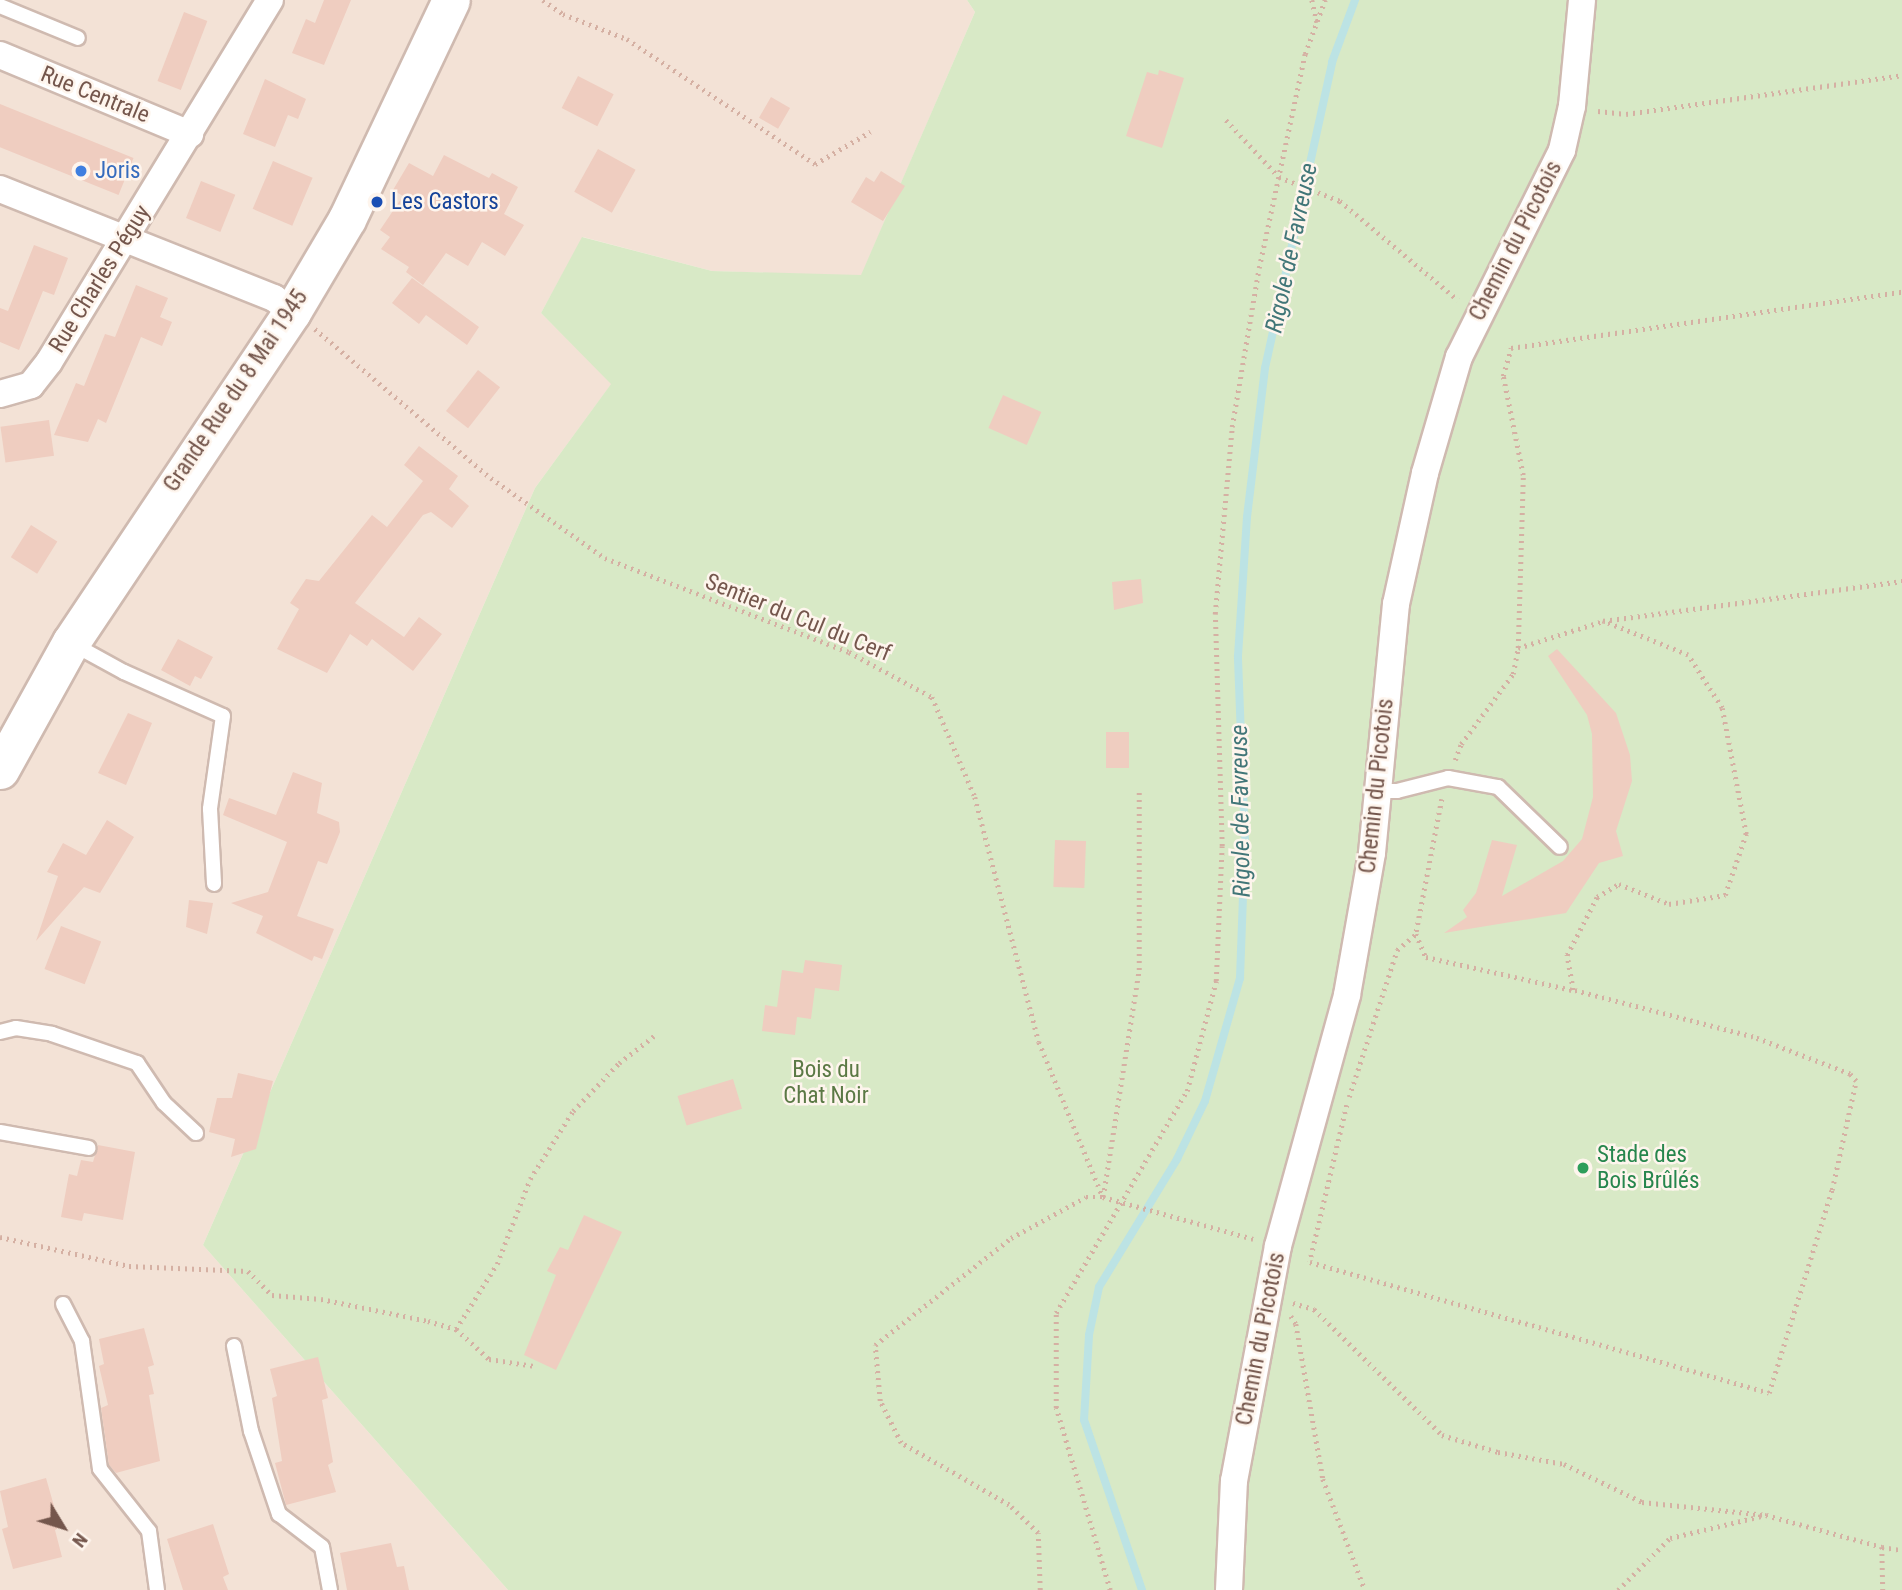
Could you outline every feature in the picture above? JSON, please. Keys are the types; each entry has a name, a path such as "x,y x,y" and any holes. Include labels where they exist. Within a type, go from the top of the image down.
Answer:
{"main road":[{"name":"Grande Rue du 8 Mai 1945","path":"0,770 71,642 292,312 347,219 451,0"}],"street":[{"name":"Rue Charles Péguy","path":"0,394 31,385 190,134 270,0"},
{"name":"Chemin du Picotois","path":"1229,1590 1234,1481 1275,1297 1278,1246 1347,995 1372,853 1396,604 1425,472 1459,356 1562,150 1572,106 1582,0"},
{"name":"Rue Centrale","path":"0,55 190,134"},
{"path":"0,189 274,298 292,312"}],"lane":[{"path":"0,6 78,38"},
{"path":"71,642 124,672 223,716 210,809 214,884"},
{"path":"1378,791 1397,791 1448,778 1498,787 1560,847"},
{"path":"0,1032 16,1028 52,1034 137,1063 164,1103 196,1133"},
{"path":"0,1132 89,1148"},
{"path":"63,1304 82,1341 100,1469 149,1531 157,1590"},
{"path":"234,1346 251,1431 279,1514 322,1547 330,1590"}],"path":[{"path":"543,0 563,13 627,39 815,164 870,132"},
{"path":"1311,0 1317,22"},
{"path":"1110,1590 1056,1408 1056,1313 1187,1091 1216,981 1222,846 1215,614 1232,427 1305,54 1325,0"},
{"path":"1572,106 1626,114 1902,75"},
{"path":"1226,120 1279,177 1340,201 1477,316"},
{"path":"1416,934 1397,950 1348,1101 1310,1262 1769,1393 1832,1190 1856,1081 1850,1074 1753,1037 1573,990 1426,957 1416,934 1431,842 1448,778 1461,744 1513,674 1518,648 1523,475 1503,376 1511,348 1902,292"},
{"name":"Sentier du Cul du Cerf","path":"292,312 491,478 605,558 849,652 932,696 975,797 1039,1042 1103,1197"},
{"path":"1518,648 1603,621 1902,581"},
{"path":"1573,990 1567,955 1597,897 1619,884 1669,904 1725,895 1746,834 1722,708 1688,655 1603,621"},
{"path":"1103,1197 1139,970 1139,792"},
{"path":"456,1329 497,1264 530,1179 573,1111 619,1063 654,1036"},
{"path":"1040,1590 1038,1533 1009,1505 901,1443 880,1401 875,1345 1011,1238 1086,1197 1103,1197 1278,1246"},
{"path":"0,1237 129,1266 248,1271 272,1295 321,1299 456,1329 489,1359 535,1366"},
{"path":"1275,1297 1314,1308 1442,1435 1498,1452 1564,1464 1642,1502 1766,1516 1902,1550"},
{"path":"1275,1297 1297,1324 1323,1479 1365,1590"},
{"path":"1618,1590 1670,1538 1766,1516"},
{"path":"1882,1547 1883,1590"}],"shaded area":[{"path":"0,0 967,0 975,12 861,276 712,271 583,237 541,313 612,383 535,488 203,1245 508,1590 0,1590"}],"green space":[{"name":"Bois du Chat Noir","path":"967,0 1902,0 1902,1590 508,1590 203,1245 535,488 611,384 541,313 582,237 712,271 861,275 975,12"}],"building":[{"path":"324,0 351,0 324,65 292,53 306,19 315,23"},
{"path":"184,12 207,21 181,90 157,81"},
{"path":"1159,70 1184,78 1162,148 1126,136 1147,72 1158,75"},
{"path":"578,76 614,94 597,126 562,108"},
{"path":"265,79 306,99 298,119 288,115 275,147 243,134"},
{"path":"771,97 790,108 778,129 759,118"},
{"path":"0,104 134,158 119,195 0,147"},
{"path":"598,149 636,170 612,213 574,192"},
{"path":"444,155 489,178 492,173 518,187 504,214 524,225 505,256 482,242 468,266 446,253 423,285 406,272 409,267 381,249 390,237 380,230 403,196 393,190 409,163 433,176"},
{"path":"273,161 313,178 292,226 253,209"},
{"path":"881,171 905,186 883,221 851,202 866,177 874,182"},
{"path":"201,181 235,195 220,232 186,218"},
{"path":"34,245 68,258 54,295 43,291 19,350 0,342 0,308 8,311"},
{"path":"412,278 479,327 467,345 426,315 419,324 392,303"},
{"path":"136,285 168,298 160,317 172,322 162,346 141,337 106,423 98,419 88,442 54,435 76,383 84,386 105,334 115,337"},
{"path":"478,370 500,387 468,428 446,411"},
{"path":"1003,395 1041,412 1027,445 988,428"},
{"path":"49,420 54,456 5,462 0,427"},
{"path":"419,446 458,476 449,489 469,506 452,528 431,512 423,515 355,603 404,637 419,617 442,634 413,671 372,639 367,646 350,634 327,673 277,649 299,609 290,603 306,579 319,581 372,515 387,527 423,481 404,465"},
{"path":"31,525 57,541 37,574 11,557"},
{"path":"1141,579 1143,603 1114,610 1112,582"},
{"path":"178,639 213,657 201,679 195,676 190,686 161,670"},
{"path":"1557,649 1616,713 1630,755 1632,781 1616,831 1623,856 1599,863 1566,913 1444,933 1467,917 1463,910 1476,893 1492,840 1517,845 1502,896 1563,861 1582,839 1593,797 1592,734 1587,715 1548,656"},
{"path":"128,713 152,723 126,785 98,773"},
{"path":"1106,732 1129,732 1129,768 1106,768"},
{"path":"293,772 322,783 317,813 339,822 340,832 327,864 318,861 297,916 334,929 322,959 314,956 312,961 256,933 263,916 231,903 268,892 287,842 223,815 229,798 276,815"},
{"path":"107,820 134,837 100,893 84,887 36,941 58,876 47,872 63,843 86,855"},
{"path":"1055,840 1086,841 1084,888 1053,887"},
{"path":"189,900 213,903 207,934 186,927"},
{"path":"61,926 101,941 85,984 45,969"},
{"path":"805,960 842,965 839,991 815,988 811,1019 797,1017 795,1035 762,1031 765,1005 777,1007 782,970 803,973"},
{"path":"238,1073 273,1081 256,1149 231,1157 235,1139 209,1132 217,1098 232,1098"},
{"path":"733,1079 742,1109 687,1126 678,1096"},
{"path":"98,1145 135,1152 123,1220 84,1213 82,1221 61,1217 69,1174 77,1176 81,1160 93,1162"},
{"path":"584,1215 622,1232 556,1370 524,1355 556,1275 547,1271 560,1247 568,1250"},
{"path":"144,1328 154,1365 148,1367 154,1394 149,1395 160,1461 116,1473 109,1465 101,1408 108,1405 99,1366 104,1364 99,1339"},
{"path":"318,1357 328,1398 322,1400 333,1462 328,1465 336,1492 286,1505 275,1463 282,1461 272,1398 277,1396 270,1369"},
{"path":"46,1478 60,1527 55,1530 62,1557 13,1569 2,1529 8,1527 0,1491"},
{"path":"213,1524 229,1574 223,1577 228,1590 183,1590 167,1539"},
{"path":"391,1543 397,1567 404,1566 409,1590 347,1590 340,1553"}],"waterway":[{"name":"Rigole de Favreuse","path":"1142,1590 1084,1420 1089,1335 1099,1287 1177,1159 1205,1101 1240,978 1245,841 1238,656 1247,517 1265,368 1332,62 1355,0"}],"place":[{"name":"Joris","path":"81,171"},
{"name":"Les Castors","path":"377,202"},
{"name":"Stade des Bois Brûlés","path":"1583,1168"}]}
